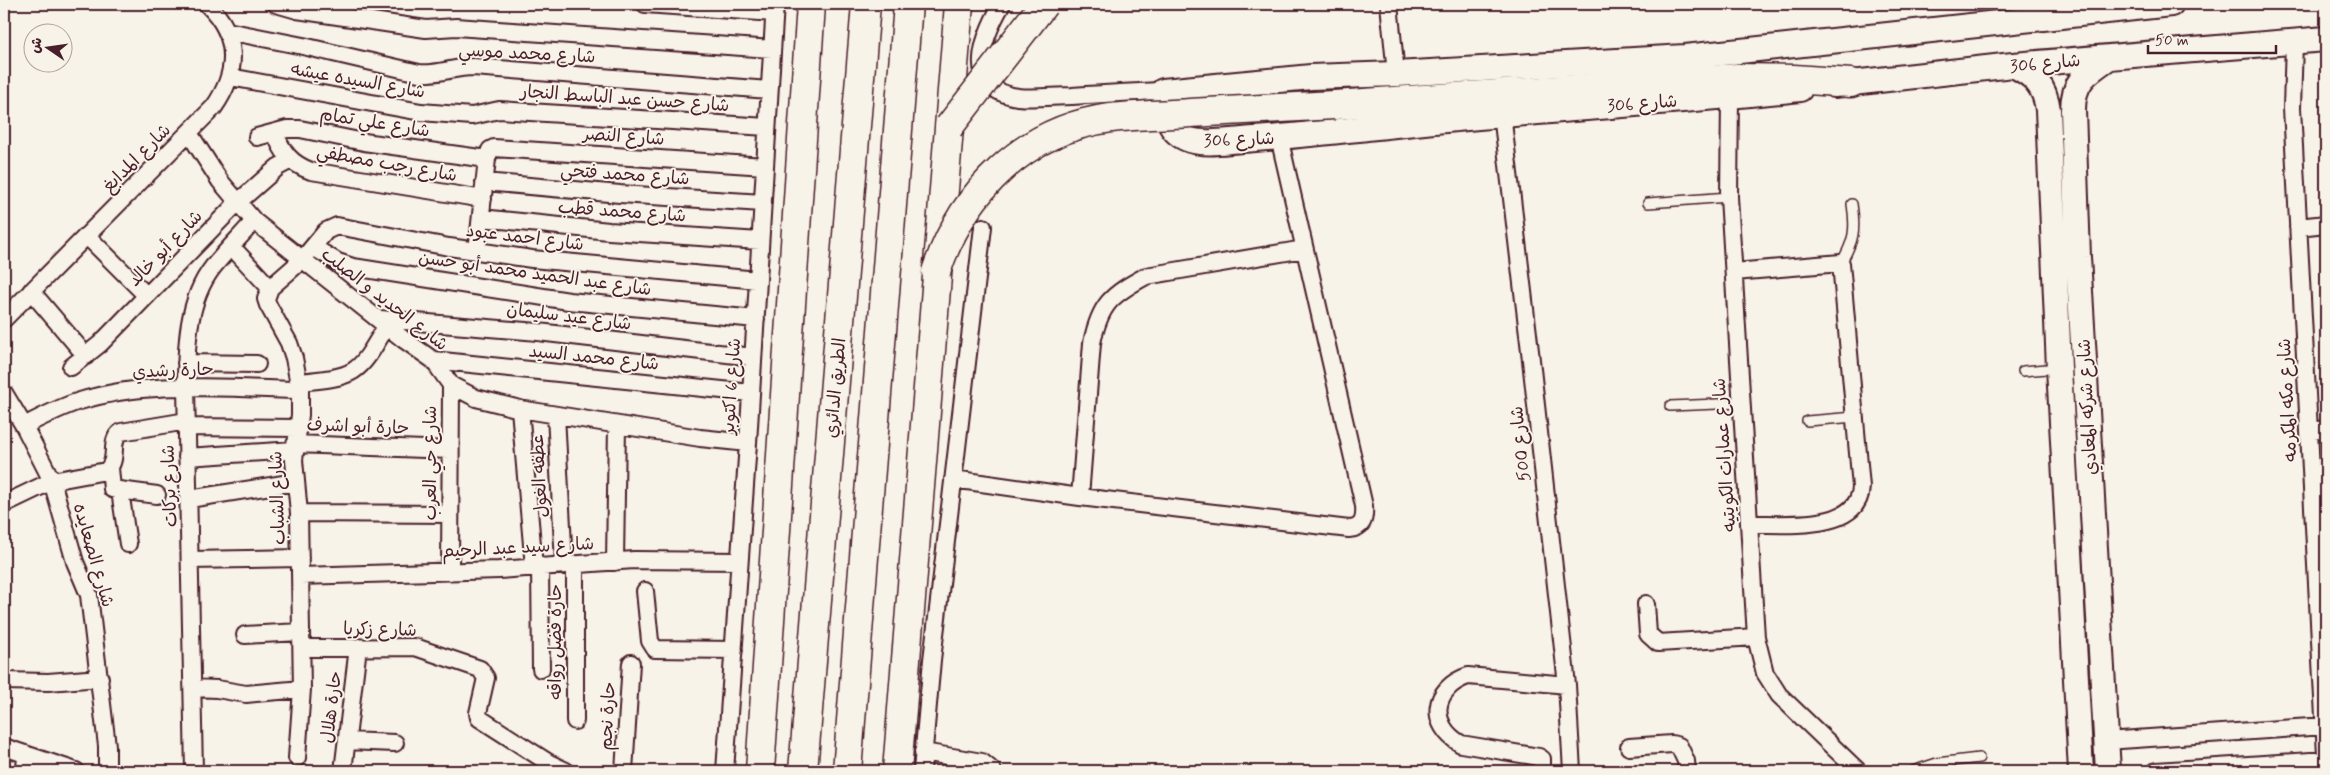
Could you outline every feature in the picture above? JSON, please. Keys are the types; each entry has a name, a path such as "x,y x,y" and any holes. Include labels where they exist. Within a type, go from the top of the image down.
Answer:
{"highway":[{"path":"760,771 812,4"},
{"name":"الطريق الدائري","path":"803,771 866,4"},
{"path":"847,771 908,4"},
{"path":"897,771 959,4"},
{"path":"948,126 1044,4"},
{"path":"936,272 952,230 977,193 992,177 1009,162 1040,141 1089,122 1111,118 1737,78 1851,83"}],"street":[{"name":"شارع المدابغ","path":"4,319 189,133 214,107 224,93 230,77 232,62 231,46 227,31 217,14 206,4"},
{"path":"276,4 332,10 426,30 456,27 772,49"},
{"path":"645,4 774,8"},
{"path":"1002,4 986,35 981,58 981,70 995,88 1006,94 1028,98 1163,91 1311,77 1396,74 1685,57 2103,7 2171,4"},
{"path":"1389,4 1396,74"},
{"name":"شارع 6 اكتوبر","path":"725,771 756,319 774,8"},
{"name":"شارع محمد موسي","path":"227,31 303,46 419,73 434,74 452,68 473,67 769,90"},
{"name":"شارع 306","path":"1163,91 1166,120 1176,132 1188,140 1203,142 1279,137 1502,114 1730,97 2013,65 2326,38"},
{"name":"شارع مكه المكرمه","path":"2294,42 2292,108 2326,756"},
{"name":"شارع شركه المعادي","path":"2108,58 2084,75 2077,86 2073,104 2079,266 2108,771"},
{"name":"شارع شركه المعادي","path":"2013,65 2030,74 2040,85 2047,99 2059,368 2081,771"},
{"name":"شارع السيده عيشه","path":"230,77 421,112 481,116"},
{"name":"شارع عمارات الكويتيه","path":"1730,97 1729,197 1740,403 1756,637 1765,672 1778,695 1858,771"},
{"name":"شارع حسن عبد الباسط النجار","path":"481,116 492,110 499,110 767,127"},
{"name":"شارع 500","path":"1502,114 1567,685 1572,771"},
{"name":"شارع علي تمام","path":"257,137 275,132 300,129 364,142 487,159"},
{"name":"شارع رجب مصطفي","path":"275,132 284,152 291,160 310,171 482,199"},
{"name":"شارع الحديد و الصلب","path":"189,133 237,203 254,220 302,260 433,360 450,385 476,398 520,409 617,425 748,443"},
{"path":"953,478 1080,497 1349,529 1356,528 1362,524 1365,517 1364,506 1279,137"},
{"name":"شارع النصر","path":"487,159 490,150 494,148 765,166"},
{"path":"477,251 487,159"},
{"name":"شارع أبو خالد","path":"71,367 86,356 147,296 237,203 278,167 291,160"},
{"name":"شارع محمد فتحي","path":"484,182 620,194 763,203"},
{"name":"شارع محمد قطب","path":"481,218 609,231 760,241"},
{"name":"شارع بركات","path":"194,771 191,560 186,424 186,363 190,326 194,306 212,268 254,220"},
{"path":"2298,227 2326,224"},
{"name":"شارع احمد عبود","path":"302,260 326,231 342,226 477,251 622,269 758,280"},
{"path":"922,771 953,478 983,227"},
{"path":"87,236 147,296"},
{"path":"231,246 270,288 302,260"},
{"name":"شارع عبد الحميد محمد أبو حسن","path":"313,247 338,262 353,266 491,290 756,319"},
{"path":"1080,497 1092,344 1097,319 1110,299 1146,276 1304,248"},
{"path":"1734,272 1841,263 1861,496 1851,511 1831,520 1749,524"},
{"name":"شارع الشباب","path":"270,288 267,293 268,305 289,343 299,386 298,428 294,447 299,513 302,689 297,758"},
{"path":"31,291 86,356"},
{"name":"شارع عيد سليمان","path":"384,322 538,332 753,357"},
{"name":"حارة رشدي","path":"24,426 52,412 96,397 152,388 299,386 341,377 352,373 369,357 384,322"},
{"name":"شارع محمد السيد","path":"433,360 751,393"},
{"path":"186,363 257,364"},
{"name":"شارع حي العرب","path":"450,385 450,572"},
{"name":"شارع الصعايده","path":"4,393 24,426 52,481 75,562 89,595 108,746 107,771"},
{"path":"520,409 537,567 541,669"},
{"name":"عطفه الغول","path":"556,415 569,564"},
{"path":"157,495 112,489 110,468 114,460 115,438 118,434 186,424 298,428"},
{"path":"615,562 617,425"},
{"path":"2309,431 2326,428"},
{"name":"حارة أبو اشرف","path":"187,458 294,447 450,450"},
{"path":"4,504 52,481 102,472 110,468"},
{"path":"189,499 296,482"},
{"path":"120,490 128,544"},
{"path":"299,513 450,514"},
{"path":"191,560 300,558"},
{"name":"شارع سيد عبد الرحيم","path":"300,576 450,572 615,562 738,561"},
{"name":"حارة فضل رواقه","path":"569,564 575,721"},
{"path":"645,591 650,641 655,649 734,650"},
{"path":"1646,604 1648,634 1658,643 1756,637"},
{"name":"شارع زكريا","path":"245,635 358,647 415,647 480,669 486,678 478,713 479,718 549,763 566,771"},
{"name":"حارة هلال","path":"344,771 358,647"},
{"name":"حارة نجم","path":"624,771 630,663"},
{"path":"1542,771 1542,759 1539,757 1461,744 1451,738 1444,730 1439,719 1438,708 1441,696 1457,680 1468,676 1567,685"},
{"path":"4,681 48,682 100,678"},
{"path":"193,688 217,688 246,694 302,689"},
{"path":"2106,741 2325,726"},
{"path":"347,741 395,743"},
{"path":"1629,747 1672,744 1679,746 1686,761 1687,771"},
{"path":"4,746 76,771"},
{"path":"923,752 982,762 993,771"},
{"path":"25,771 26,754"},
{"path":"2156,771 2326,760"}],"lane":[{"path":"1648,204 1729,197"},
{"path":"1841,263 1851,245 1855,224 1852,204"},
{"path":"2023,371 2059,368"},
{"path":"1670,406 1740,403"},
{"path":"1807,421 1855,417"},
{"path":"1913,771 1937,763 1978,758"}]}
